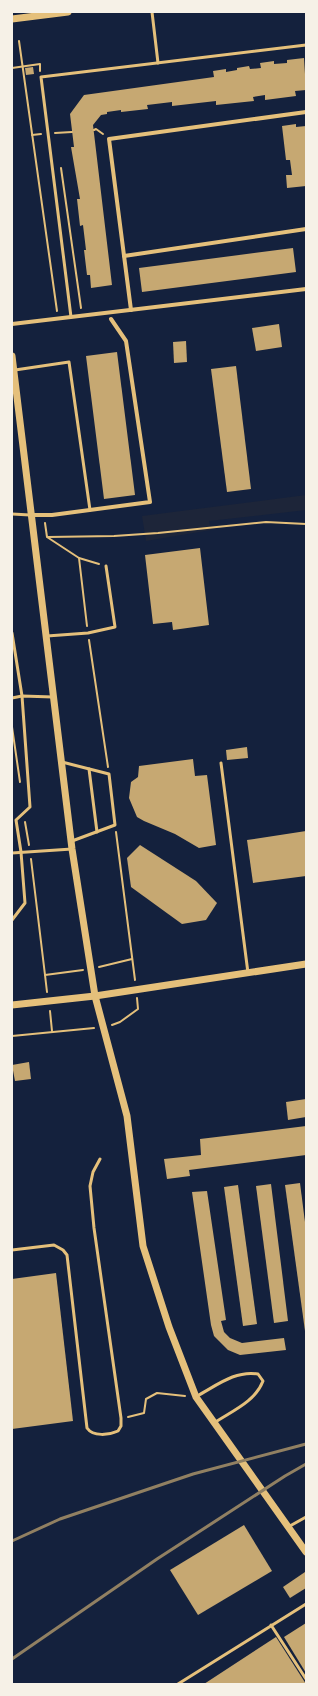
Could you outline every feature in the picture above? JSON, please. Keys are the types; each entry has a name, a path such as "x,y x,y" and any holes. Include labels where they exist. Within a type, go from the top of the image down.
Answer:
{"street":[{"path":"12,19 68,12"},
{"path":"132,310 109,139 306,112"},
{"path":"124,256 306,230"},
{"path":"12,324 306,289"},
{"path":"30,515 52,515 150,502 126,341 111,319"},
{"path":"12,356 71,846 95,996 127,1116 143,1246 169,1327 196,1397 306,1552"},
{"path":"12,1005 95,996 136,988 306,964"}],"lane":[{"path":"152,12 158,63"},
{"path":"71,317 41,77 306,45"},
{"path":"14,370 69,362 90,510"},
{"path":"12,514 30,515"},
{"path":"45,636 88,633 115,627 106,566"},
{"path":"12,633 22,696 30,807 16,820 21,852 25,903 12,920"},
{"path":"12,698 22,696 53,697"},
{"path":"12,853 71,846 97,832 115,825 109,774 61,761"},
{"path":"221,763 248,973"},
{"path":"89,769 97,832"},
{"path":"12,1250 54,1245 63,1250 67,1255 87,1428 89,1432 94,1434 114,1433 121,1429 121,1418 94,1228 90,1186 93,1172 100,1159"},
{"path":"196,1397 238,1374 248,1372 258,1374 264,1381 260,1391 248,1401 214,1423"},
{"path":"288,1527 306,1517"},
{"path":"178,1684 306,1604"},
{"path":"271,1625 306,1680"}],"path":[{"path":"19,41 58,318"},
{"path":"12,68 40,64 41,77"},
{"path":"94,130 96,129 109,139"},
{"path":"60,163 82,316"},
{"path":"47,537 150,534 266,522 306,524"},
{"path":"79,558 106,566"},
{"path":"12,1036 104,1027 120,1022 138,1009 115,825"},
{"path":"52,1031 45,975 90,968 132,959"},
{"path":"121,1418 144,1413 146,1399 157,1393 196,1397"}],"shaded area":[{"path":"306,495 306,510 209,521 211,530 146,541 142,516"}],"building":[{"path":"304,58 306,90 295,91 296,96 265,100 265,95 253,97 254,101 216,105 216,101 172,106 172,102 147,105 148,109 121,112 121,110 107,112 107,114 101,115 93,125 112,285 91,288 90,275 87,275 83,225 80,226 77,199 80,199 71,147 74,147 70,114 84,95 214,77 213,71 226,69 226,72 249,66 250,69 261,68 260,63 274,61 274,64 287,63 287,60"},
{"path":"33,67 34,74 26,75 25,68"},
{"path":"296,124 296,127 306,126 306,186 287,188 286,175 292,175 290,160 286,160 282,126"},
{"path":"293,248 296,272 142,292 139,268"},
{"path":"279,324 282,347 256,351 252,328"},
{"path":"186,341 187,362 174,363 173,342"},
{"path":"117,352 135,495 104,499 86,356"},
{"path":"236,366 251,489 227,492 211,369"},
{"path":"200,548 209,625 173,630 172,622 153,624 145,555"},
{"path":"247,747 248,758 227,760 226,750"},
{"path":"193,759 195,776 207,775 216,845 199,848 175,834 137,817 129,798 131,782 138,777 139,766"},
{"path":"306,831 306,876 253,883 247,840"},
{"path":"140,845 196,881 217,903 206,920 182,924 131,887 127,858"},
{"path":"29,1062 31,1079 15,1081 12,1065"},
{"path":"306,1099 306,1117 288,1120 286,1102"},
{"path":"306,1126 306,1155 189,1170 190,1176 167,1179 164,1159 201,1155 200,1139"},
{"path":"300,1183 306,1230 305,1331 285,1185"},
{"path":"271,1184 288,1321 274,1323 256,1186"},
{"path":"238,1185 257,1324 243,1326 224,1187"},
{"path":"207,1191 226,1320 221,1321 224,1332 230,1338 242,1343 284,1338 286,1350 240,1355 228,1350 214,1336 211,1325 192,1192"},
{"path":"56,1273 73,1421 12,1429 12,1279"},
{"path":"244,1525 272,1571 198,1615 170,1570"},
{"path":"305,1572 306,1588 290,1598 283,1587"},
{"path":"306,1623 306,1673 284,1637"},
{"path":"276,1637 306,1684 204,1684"}],"railway":[{"path":"12,1541 60,1519 193,1474 306,1444"},
{"path":"12,1659 157,1559 306,1464"}]}
